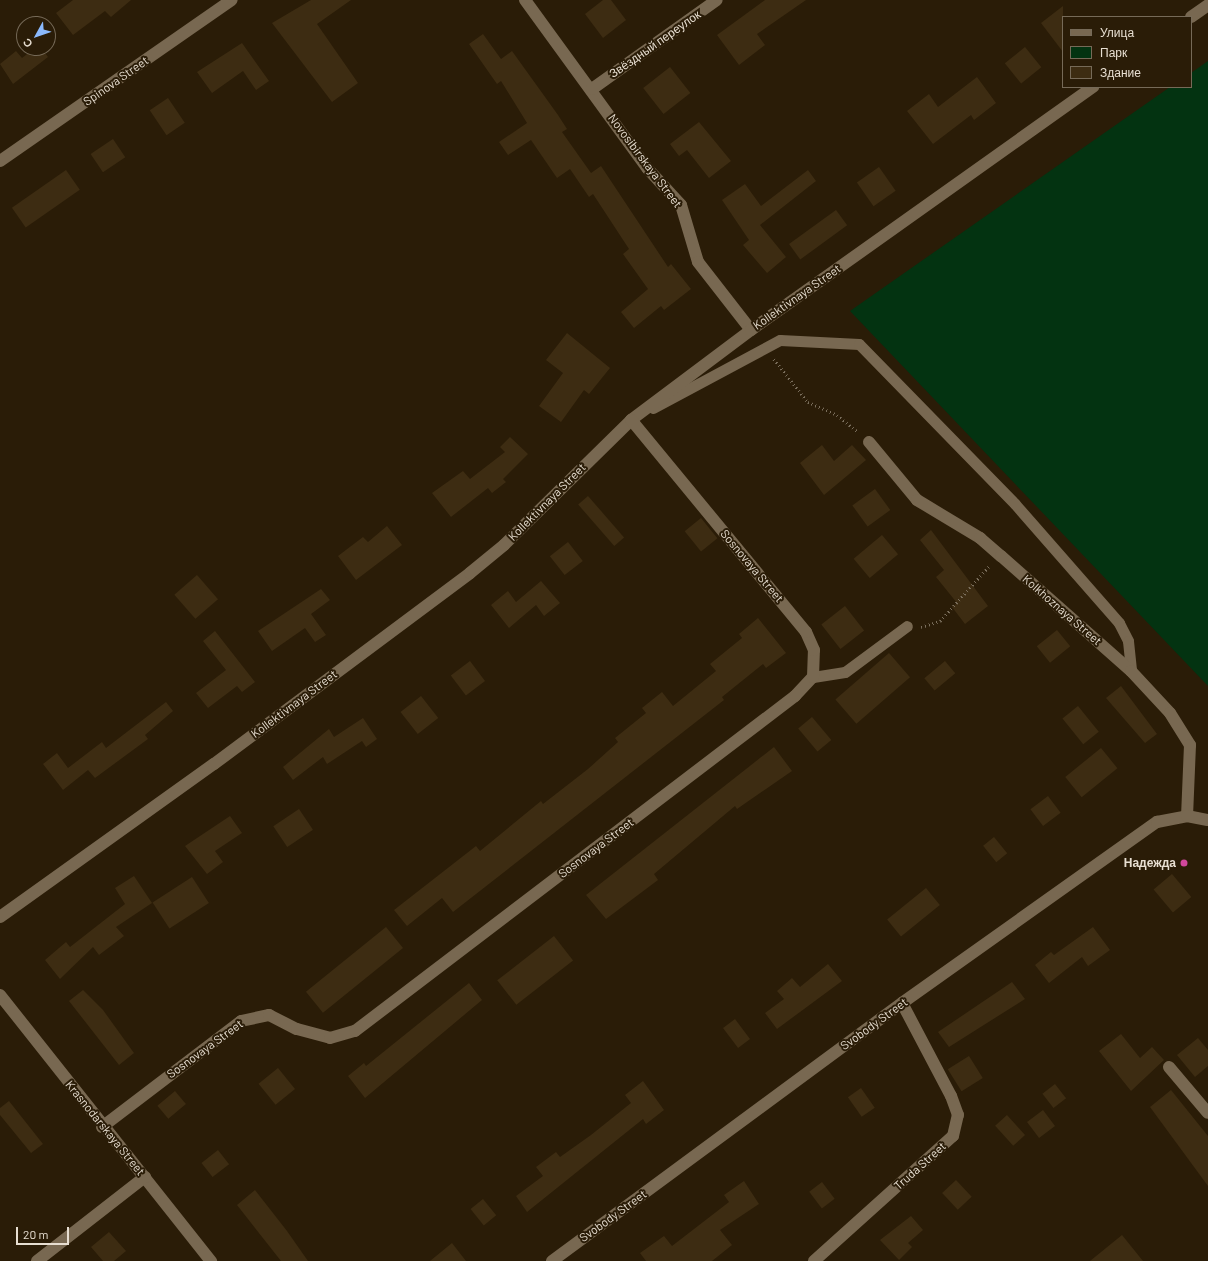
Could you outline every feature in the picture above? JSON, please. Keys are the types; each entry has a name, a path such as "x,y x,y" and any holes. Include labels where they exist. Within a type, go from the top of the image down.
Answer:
{"street":[{"name":"Spinova Street","path":"0,161 232,0"},
{"name":"Novosibirskaya Street","path":"525,0 592,89 648,169 681,205 698,262 751,330"},
{"name":"Звёздный переулок","path":"592,89 717,0"},
{"path":"1192,16 1208,5"},
{"name":"Kollektivnaya Street","path":"0,917 214,764 470,572 504,545 632,420 751,330 1092,88"},
{"name":"Sosnovaya Street","path":"102,1127 241,1021 269,1015 297,1029 330,1038 355,1031 788,701 813,677 814,650 806,632 632,420"},
{"name":"Kolkhoznaya Street","path":"869,442 917,500 980,538 1131,671 1170,713 1190,745 1187,816"},
{"name":"Svobody Street","path":"552,1261 902,1003 1157,822 1187,816 1208,820"},
{"name":"Krasnodarskaya Street","path":"0,995 102,1127 145,1177 211,1261"},
{"name":"Truda Street","path":"814,1261 953,1136 958,1115 951,1096 902,1003"},
{"path":"1169,1067 1208,1113"},
{"path":"37,1261 145,1177"}],"lane":[{"path":"632,420 780,340 859,344 1015,504 1119,623 1128,641 1131,671"},
{"path":"813,677 845,672 908,626"}],"path":[{"path":"765,348 808,402 837,415 869,442"},
{"path":"908,626 922,627 940,621 964,590 1001,556"}],"green space":[{"path":"1208,61 1208,686 850,311 1169,88 1192,88 1192,72"}],"building":[{"path":"73,0 131,0 111,17 105,11 73,35 56,13"},
{"path":"311,0 351,0 317,24 358,83 332,102 272,23"},
{"path":"603,0 611,0 626,20 603,38 585,14"},
{"path":"765,0 806,0 757,34 765,45 739,65 717,35"},
{"path":"1063,6 1062,51 1041,23"},
{"path":"483,34 501,59 512,51 558,115 567,129 562,132 591,173 601,166 668,267 671,264 691,289 664,310 661,306 634,328 621,312 648,289 623,254 629,249 593,194 589,197 570,169 557,178 531,140 508,155 499,142 527,123 501,81 497,84 469,44"},
{"path":"242,43 269,81 256,90 243,71 212,93 197,72"},
{"path":"1025,47 1041,67 1021,84 1005,63"},
{"path":"16,51 16,56 20,56 22,58 25,56 48,57 13,84 0,64"},
{"path":"670,67 690,93 664,114 643,88"},
{"path":"977,77 996,103 974,120 971,115 933,144 907,111 929,94 938,107"},
{"path":"168,98 185,123 167,135 150,110"},
{"path":"699,122 731,161 709,178 687,150 679,156 670,144"},
{"path":"113,139 125,157 103,172 91,154"},
{"path":"879,167 896,191 874,206 857,182"},
{"path":"66,170 80,190 26,228 12,208"},
{"path":"808,170 816,181 760,225 786,257 767,273 743,245 749,240 722,200 745,184 761,206"},
{"path":"836,210 847,225 800,259 789,244"},
{"path":"567,333 610,368 589,394 584,390 561,422 539,406 563,373 546,360"},
{"path":"510,437 528,454 503,479 506,482 492,493 488,488 451,517 432,493 463,471 470,479 505,452 500,447"},
{"path":"822,445 834,461 852,445 866,460 824,495 800,463"},
{"path":"875,489 890,510 868,526 852,505"},
{"path":"588,496 624,538 614,546 578,505"},
{"path":"701,518 717,538 701,551 685,531"},
{"path":"387,526 402,545 356,580 338,556 363,537 368,542"},
{"path":"931,530 988,606 965,624 952,607 957,603 936,577 944,570 920,540"},
{"path":"882,535 898,554 870,578 854,559"},
{"path":"568,542 583,561 565,575 550,556"},
{"path":"197,575 218,599 195,619 174,595"},
{"path":"541,581 560,603 544,616 536,605 509,628 491,605 508,591 516,602"},
{"path":"321,589 330,600 311,614 326,635 315,642 305,628 272,651 258,631"},
{"path":"845,606 864,630 840,649 821,624"},
{"path":"758,618 786,653 766,668 763,664 722,697 724,700 453,912 442,898 407,926 394,910 476,846 480,851 541,801 543,804 588,769 618,742 615,738 646,713 642,708 662,692 673,706 716,671 710,664 742,638 739,634"},
{"path":"1057,630 1070,646 1050,663 1037,646"},
{"path":"215,631 255,682 242,692 237,686 208,708 196,693 226,670 203,641"},
{"path":"889,653 910,677 856,724 835,700"},
{"path":"470,661 485,681 466,695 451,675"},
{"path":"945,661 955,673 935,691 924,678"},
{"path":"1121,686 1157,734 1145,743 1106,698"},
{"path":"421,696 438,718 418,734 401,712"},
{"path":"166,702 173,711 145,735 148,739 95,778 88,770 63,790 43,764 57,753 68,768 102,742 106,748"},
{"path":"1078,706 1099,732 1083,744 1062,719"},
{"path":"812,717 831,740 817,752 798,729"},
{"path":"363,718 377,739 366,747 362,741 327,764 323,757 293,780 283,767 329,729 334,737"},
{"path":"774,747 792,771 737,809 735,806 654,874 658,880 606,919 586,895"},
{"path":"1101,748 1117,768 1082,797 1065,777"},
{"path":"1048,796 1061,813 1043,826 1030,809"},
{"path":"299,809 313,830 287,847 273,826"},
{"path":"230,816 242,833 215,851 223,862 207,874 185,846"},
{"path":"994,837 1007,853 996,862 983,846"},
{"path":"1172,874 1191,897 1173,912 1154,889"},
{"path":"134,876 152,903 116,927 124,936 99,955 93,947 60,979 45,960 66,942 70,947 125,904 115,888"},
{"path":"192,877 209,903 169,929 153,903"},
{"path":"926,888 940,905 901,937 887,919"},
{"path":"386,927 403,948 323,1013 306,992"},
{"path":"1093,927 1110,950 1088,966 1082,957 1049,983 1035,965 1051,952 1054,955"},
{"path":"554,936 573,960 516,1005 497,980"},
{"path":"828,964 842,981 777,1029 765,1013 784,999 777,991 792,978 800,987"},
{"path":"1012,982 1025,999 949,1047 938,1032"},
{"path":"469,983 482,1000 365,1098 348,1076 364,1063 366,1066"},
{"path":"83,990 103,1010 134,1053 119,1065 69,1001"},
{"path":"735,1019 750,1039 738,1048 723,1028"},
{"path":"1121,1034 1140,1058 1152,1047 1164,1060 1131,1091 1099,1051"},
{"path":"1198,1038 1208,1050 1208,1066 1195,1077 1177,1055"},
{"path":"969,1056 983,1078 962,1091 948,1069"},
{"path":"278,1068 295,1089 276,1105 259,1084"},
{"path":"643,1081 664,1110 646,1124 643,1119 527,1212 516,1196 543,1176 536,1167 556,1152 560,1157 591,1135 631,1103 625,1095"},
{"path":"1055,1084 1066,1098 1053,1108 1042,1094"},
{"path":"861,1088 875,1108 862,1117 848,1097"},
{"path":"1171,1090 1208,1136 1208,1186 1150,1107"},
{"path":"175,1091 186,1104 168,1119 157,1106"},
{"path":"9,1101 43,1144 31,1153 0,1115 0,1108"},
{"path":"1043,1110 1055,1126 1039,1138 1027,1122"},
{"path":"1007,1115 1025,1135 1013,1146 995,1126"},
{"path":"218,1150 229,1164 213,1177 201,1163"},
{"path":"956,1180 972,1197 958,1210 942,1193"},
{"path":"744,1181 759,1204 720,1230 732,1245 712,1261 646,1261 640,1253 664,1236 672,1246 729,1202 724,1195"},
{"path":"822,1182 835,1199 822,1208 809,1192"},
{"path":"255,1190 308,1261 281,1261 237,1205"},
{"path":"483,1199 496,1215 484,1225 471,1209"},
{"path":"911,1216 923,1230 908,1243 912,1247 899,1260 880,1240"},
{"path":"109,1232 126,1251 114,1261 103,1261 91,1247"},
{"path":"1122,1235 1143,1261 1090,1261"},
{"path":"452,1243 466,1261 430,1261"}],"place":[{"name":"Надежда","path":"1184,863"}]}
